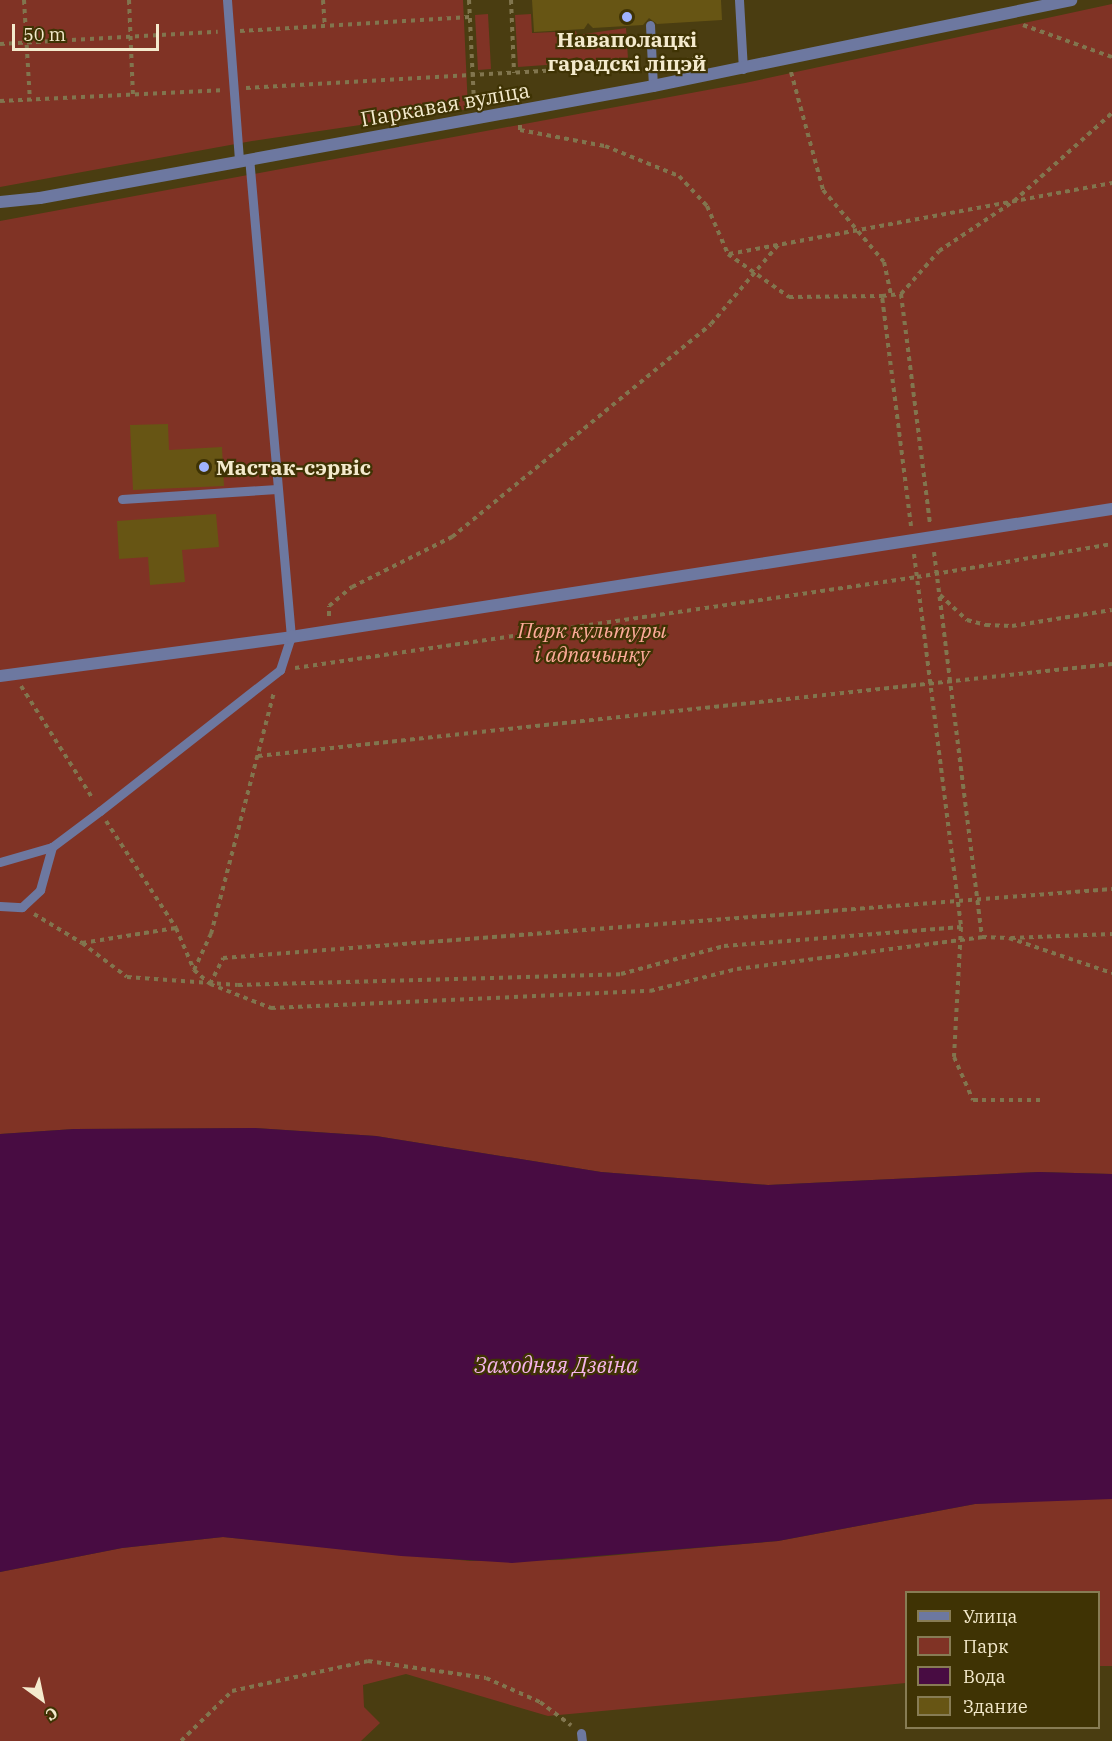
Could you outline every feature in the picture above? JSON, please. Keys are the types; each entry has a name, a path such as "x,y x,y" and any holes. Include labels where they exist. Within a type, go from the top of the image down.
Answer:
{"street":[{"name":"Паркавая вуліца","path":"0,202 653,86 1071,0"},
{"path":"0,676 328,632 1112,509"}],"lane":[{"path":"0,862 52,847 100,811 279,670 291,637 244,160 234,89 227,0"},
{"path":"739,0 743,69"},
{"path":"650,25 653,86"},
{"path":"122,500 277,489"},
{"path":"0,906 22,907 40,890 52,847"}],"path":[{"path":"24,0 30,100"},
{"path":"129,0 133,95"},
{"path":"323,0 325,26"},
{"path":"470,0 475,117"},
{"path":"511,0 514,73"},
{"path":"997,16 1112,57"},
{"path":"788,60 823,190 884,262 891,295"},
{"path":"0,101 492,74"},
{"path":"518,110 520,130 605,146 679,176 707,206 728,254 789,297 901,294 939,251 1014,201 1112,113"},
{"path":"728,254 1112,183"},
{"path":"328,632 329,606 352,587 452,537 711,324 778,245"},
{"path":"901,294 982,937"},
{"path":"882,296 962,927 954,1057 973,1100 1040,1100"},
{"path":"194,970 211,934 279,670 937,574 1112,544"},
{"path":"940,594 967,620 986,625 1012,626 1112,610"},
{"path":"258,756 1112,664"},
{"path":"13,674 176,928 194,970 210,984 271,1008 650,991 737,969 962,939 1112,934"},
{"path":"210,984 223,958 1112,889"},
{"path":"22,907 82,943 127,977 210,984 621,974 724,945 962,927"},
{"path":"82,943 176,928"},
{"path":"1009,938 1112,973"},
{"path":"180,1741 232,1691 368,1661 486,1678 540,1702 581,1737"}],"green space":[{"path":"0,0 463,0 468,109 252,141 0,187"},
{"name":"Парк культуры і адпачынку","path":"1112,4 1112,1174 1039,1172 768,1185 601,1172 376,1136 255,1128 74,1129 0,1134 0,221 745,83"},
{"path":"488,14 491,69 478,70 475,15"},
{"path":"531,14 532,33 576,31 577,35 626,28 628,59 518,67 515,15"},
{"path":"1049,1499 1112,1499 1112,1666 1100,1666 1100,1591 905,1591 905,1683 548,1716 406,1674 363,1685 364,1707 380,1723 361,1741 0,1741 0,1572 122,1548 223,1537 470,1561 561,1560 778,1541 975,1504"}],"water":[{"name":"Заходняя Дзвіна","path":"255,1128 376,1136 601,1172 768,1185 1039,1172 1112,1174 1112,1499 975,1504 778,1541 512,1563 401,1556 223,1537 122,1548 0,1572 0,1134 74,1129"}],"building":[{"name":"Наваполацкі гарадскі ліцэй","path":"532,0 721,0 722,20 657,24 649,18 643,25 593,28 588,23 584,29 534,32"},
{"path":"168,424 169,450 222,447 224,486 133,490 130,425"},
{"path":"216,514 219,547 182,550 185,582 150,585 148,557 119,559 117,521"}],"place":[{"name":"Наваполацкі гарадскі ліцэй","path":"627,17"},
{"name":"Мастак-сэрвіс","path":"204,467"}]}
